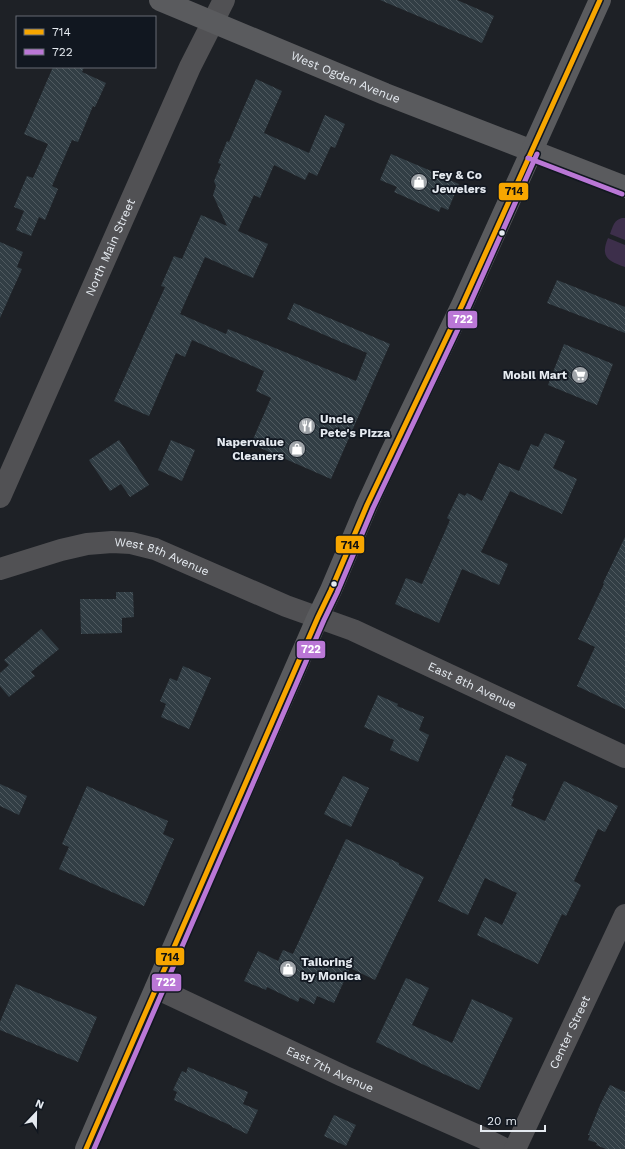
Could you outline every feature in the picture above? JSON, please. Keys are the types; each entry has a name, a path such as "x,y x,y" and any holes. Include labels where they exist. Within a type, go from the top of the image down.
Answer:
{"main road":[{"name":"West Ogden Avenue","path":"160,0 375,90 531,152 625,187"},
{"path":"86,1149 384,469 464,302 600,0"}],"street":[{"name":"North Main Street","path":"0,497 190,67 224,0"},
{"name":"West 8th Avenue","path":"0,569 61,550 87,544 112,542 131,543 155,549 286,606 318,617"},
{"name":"East 8th Avenue","path":"318,617 353,630 625,757"},
{"name":"Center Street","path":"515,1149 625,915"},
{"name":"East 7th Avenue","path":"156,988 343,1076 505,1149"}],"shaded area":[{"path":"625,218 625,240 610,234 615,222"},
{"path":"608,238 625,245 625,267 614,263 605,254"}],"building":[{"path":"380,0 457,0 494,16 482,43"},
{"path":"53,68 84,68 82,72 106,83 95,107 93,106 78,142 72,140 52,186 58,189 45,220 39,217 31,236 16,230 24,211 14,207 27,176 33,178 48,144 24,134"},
{"path":"256,79 282,91 264,133 309,153 325,115 345,124 335,148 331,146 317,176 309,172 305,180 274,165 260,198 254,195 238,231 268,244 253,278 205,257 180,314 226,334 228,329 356,381 367,353 287,319 294,303 390,344 331,479 251,444 271,398 256,391 264,371 192,340 185,357 176,353 149,416 114,401 165,287 161,286 174,256 182,259 201,215 227,226 213,195 216,186 214,181 221,164 218,163 227,141 229,142"},
{"name":"Fey & Co Jewelers","path":"391,154 459,184 448,210 441,207 439,212 394,192 397,187 380,180"},
{"path":"0,242 23,252 17,267 22,269 0,318"},
{"path":"557,280 625,307 625,333 547,303"},
{"name":"Mobil Mart","path":"564,344 613,364 597,405 548,385"},
{"path":"545,433 565,441 553,468 577,479 562,514 510,491 481,552 508,564 499,585 462,569 439,623 395,604 406,578 422,584 450,520 447,518 459,493 465,496 467,493 482,501 499,463 519,471 531,444 538,447"},
{"path":"119,440 149,485 130,497 121,484 110,491 89,460"},
{"path":"171,440 195,450 182,481 158,470"},
{"path":"625,537 625,709 577,686 595,647 578,639"},
{"path":"116,592 133,592 134,617 122,618 122,633 81,634 80,599 116,599"},
{"path":"41,629 59,649 31,672 35,676 9,697 0,686 0,673 9,665 4,660"},
{"path":"183,666 211,678 189,729 161,717 166,704 160,701 170,678 177,681"},
{"path":"378,695 398,704 397,706 424,717 419,730 429,735 418,762 390,750 394,740 364,727"},
{"path":"506,755 527,764 512,798 514,799 511,806 545,821 564,781 618,806 605,832 598,829 574,881 581,885 566,916 562,914 538,964 477,935 485,917 502,925 517,893 485,878 468,915 438,901"},
{"path":"343,776 369,788 351,827 324,814"},
{"path":"0,784 27,796 19,815 0,806"},
{"path":"87,786 168,821 163,834 174,839 144,906 59,869 69,847 62,844"},
{"path":"346,839 399,863 399,865 424,877 375,980 350,968 334,1003 317,996 314,1004 300,997 298,1002 267,987 266,990 244,981 258,951 278,961 283,950 293,954"},
{"path":"406,978 429,988 412,1025 452,1043 472,999 513,1018 479,1090 376,1042"},
{"path":"16,984 97,1017 78,1062 0,1030 0,1022"},
{"path":"188,1067 248,1092 243,1104 258,1110 247,1134 174,1100 177,1092 173,1090 182,1071 186,1073"},
{"path":"610,1085 625,1092 625,1149 606,1149 596,1145 597,1143 588,1140 590,1135 588,1135 600,1105"},
{"path":"334,1115 356,1125 346,1146 324,1136"}],"transit line":[{"name":"714","path":"86,1149 367,505 463,303 600,0"},
{"name":"722","path":"94,1149 373,508 469,306 537,154"},
{"name":"722","path":"528,158 622,194"}],"place":[{"name":"Fey & Co Jewelers","path":"419,182"},
{"name":"Mobil Mart","path":"580,375"},
{"name":"Uncle Pete's Pizza","path":"307,426"},
{"name":"Napervalue Cleaners","path":"297,449"},
{"name":"Tailoring by Monica","path":"288,969"}]}
